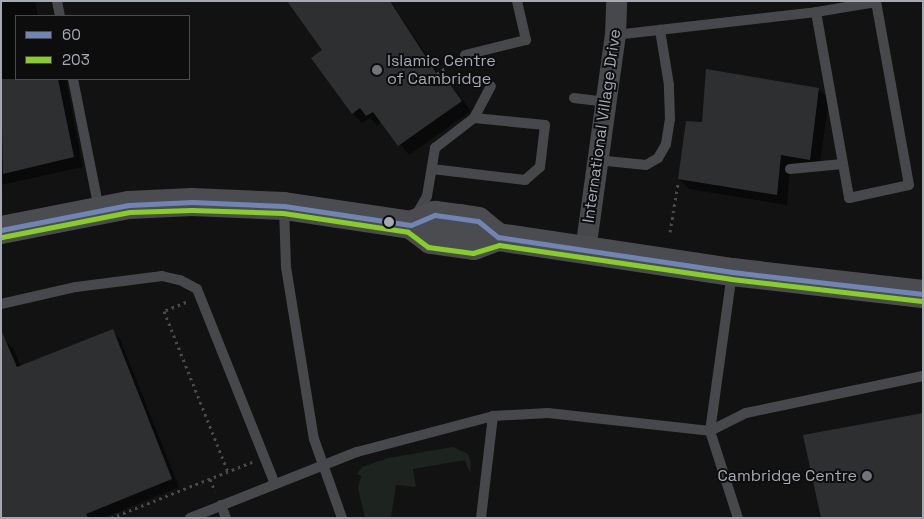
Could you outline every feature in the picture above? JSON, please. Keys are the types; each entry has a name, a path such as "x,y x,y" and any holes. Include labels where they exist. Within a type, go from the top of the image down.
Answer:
{"street":[{"name":"International Village Drive","path":"585,250 615,35 616,1"},
{"path":"1,230 99,210 192,202 284,206 411,224 435,215 478,221 498,237 732,272 923,294"}],"lane":[{"path":"57,1 60,15"},
{"path":"465,54 526,40 517,1"},
{"path":"615,35 816,12 876,2 909,185 849,198 816,12"},
{"path":"597,160 646,165 658,158 666,144 670,119 669,85 660,30"},
{"path":"73,80 99,210"},
{"path":"411,224 427,196 435,148 474,118 491,86"},
{"path":"574,98 606,102"},
{"path":"432,169 525,180 540,167 545,125 474,118"},
{"path":"790,169 843,164"},
{"path":"284,206 286,267 314,439 342,518"},
{"path":"732,272 710,431 738,518"},
{"path":"1,304 76,287 162,276 180,280 197,289 274,484"},
{"path":"190,518 357,452 493,416 548,413 710,431 746,413 923,376"},
{"path":"481,518 493,416"},
{"path":"221,506 226,518"}],"path":[{"path":"670,232 678,183"},
{"path":"200,296 164,311 228,472"},
{"path":"111,518 253,462"}],"shaded area":[{"path":"453,447 468,454 471,463 470,473 465,460 413,469 416,487 396,485 391,518 365,518 358,488 361,476 357,474 362,467 388,458"}],"building":[{"name":"Islamic Centre of Cambridge","path":"287,1 390,1 442,82 446,79 462,101 398,146 373,112 366,116 360,108 352,114 311,58 322,50"},
{"path":"706,69 819,88 810,160 781,155 777,195 678,179 686,121 702,122"},
{"path":"1,79 58,80 74,157 3,174"},
{"path":"113,329 172,479 86,514 88,518 1,518 1,330 17,367"},
{"name":"Cambridge Centre","path":"923,413 923,518 821,518 803,435"}],"transit line":[{"name":"60","path":"1,230 129,205 192,202 284,206 411,225 435,215 478,221 498,237 732,272 923,294"},
{"name":"203","path":"2,237 130,212 192,210 283,213 408,232 428,247 473,253 499,245 731,279 922,301"}],"place":[{"name":"Islamic Centre of Cambridge","path":"377,70"},
{"name":"Cambridge Centre","path":"867,476"}]}
